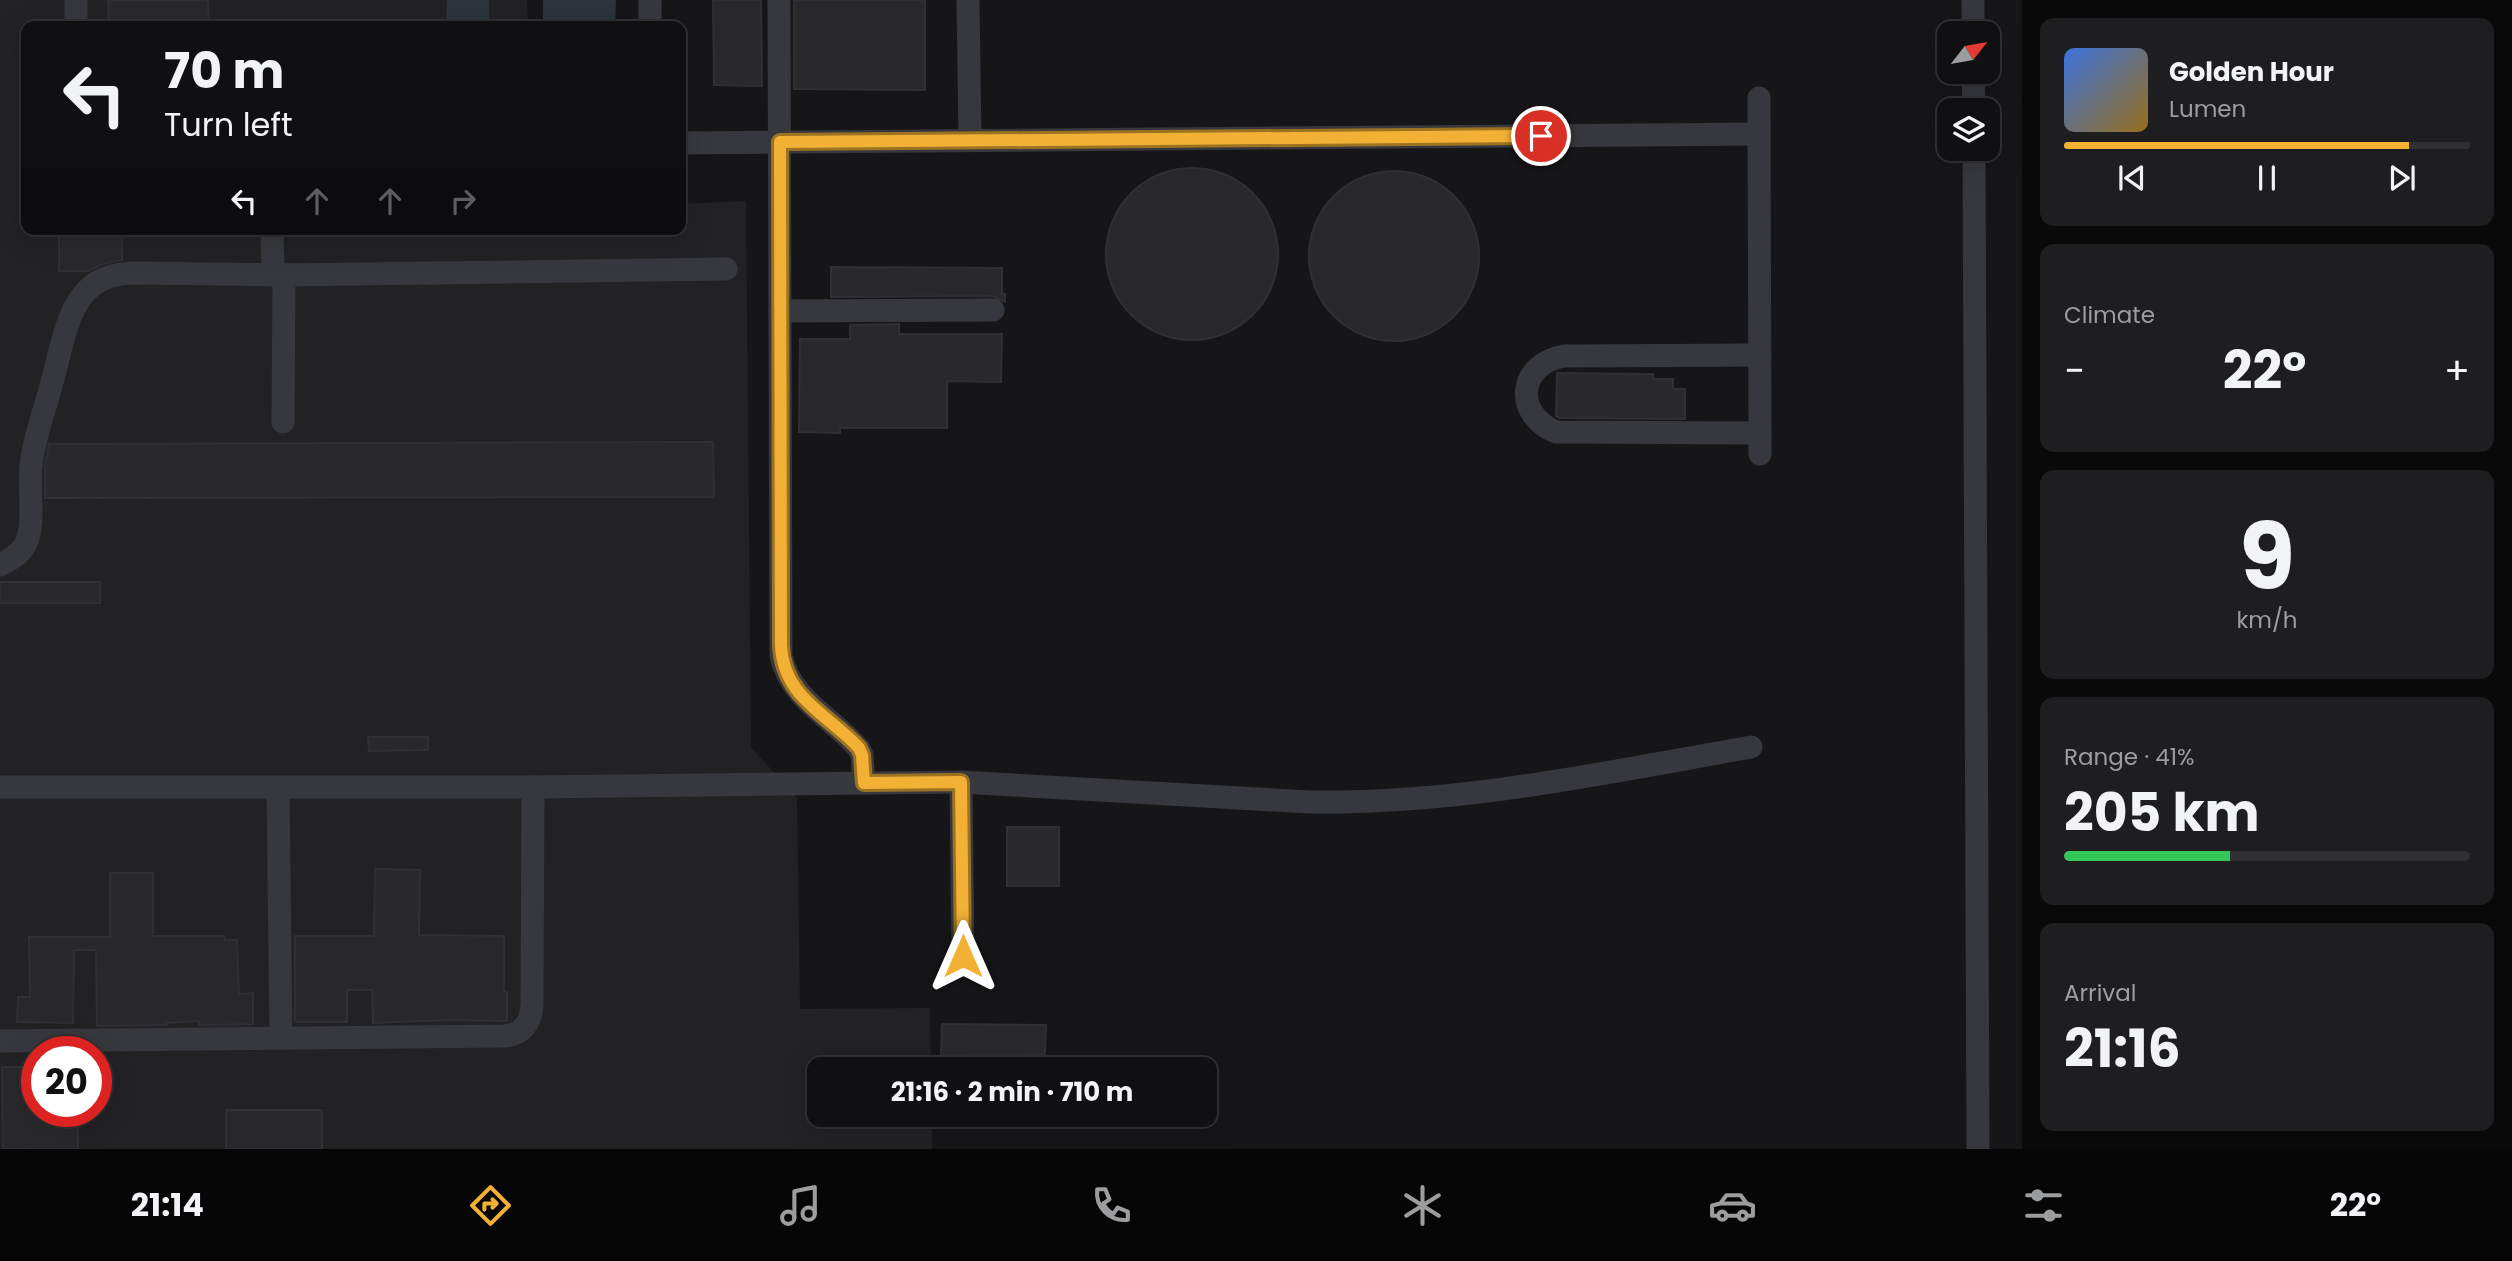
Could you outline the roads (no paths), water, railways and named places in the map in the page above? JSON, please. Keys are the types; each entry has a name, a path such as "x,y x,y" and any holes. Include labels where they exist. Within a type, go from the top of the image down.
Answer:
{"lane":[{"path":"76,0 76,21"},
{"path":"650,0 650,21"},
{"path":"779,0 781,656 788,678 801,696 859,748 864,783"},
{"path":"968,0 970,140"},
{"path":"1973,0 1973,21"},
{"path":"1759,98 1760,355 1760,444 1556,432 1545,428 1535,419 1526,397 1533,373 1541,364 1552,358 1760,355"},
{"path":"686,143 1759,134"},
{"path":"1974,161 1978,1149"},
{"path":"273,235 278,274 284,422"},
{"path":"0,565 19,553 28,539 33,452 72,316 83,295 101,280 124,273 726,269"},
{"path":"780,312 993,310"},
{"path":"0,787 533,787 961,782 1309,802 1391,801 1513,789 1751,747"},
{"path":"961,782 963,956"},
{"path":"0,1041 510,1036 523,1030 530,1018 533,1004 533,787"},
{"path":"278,788 281,1038"}]}
